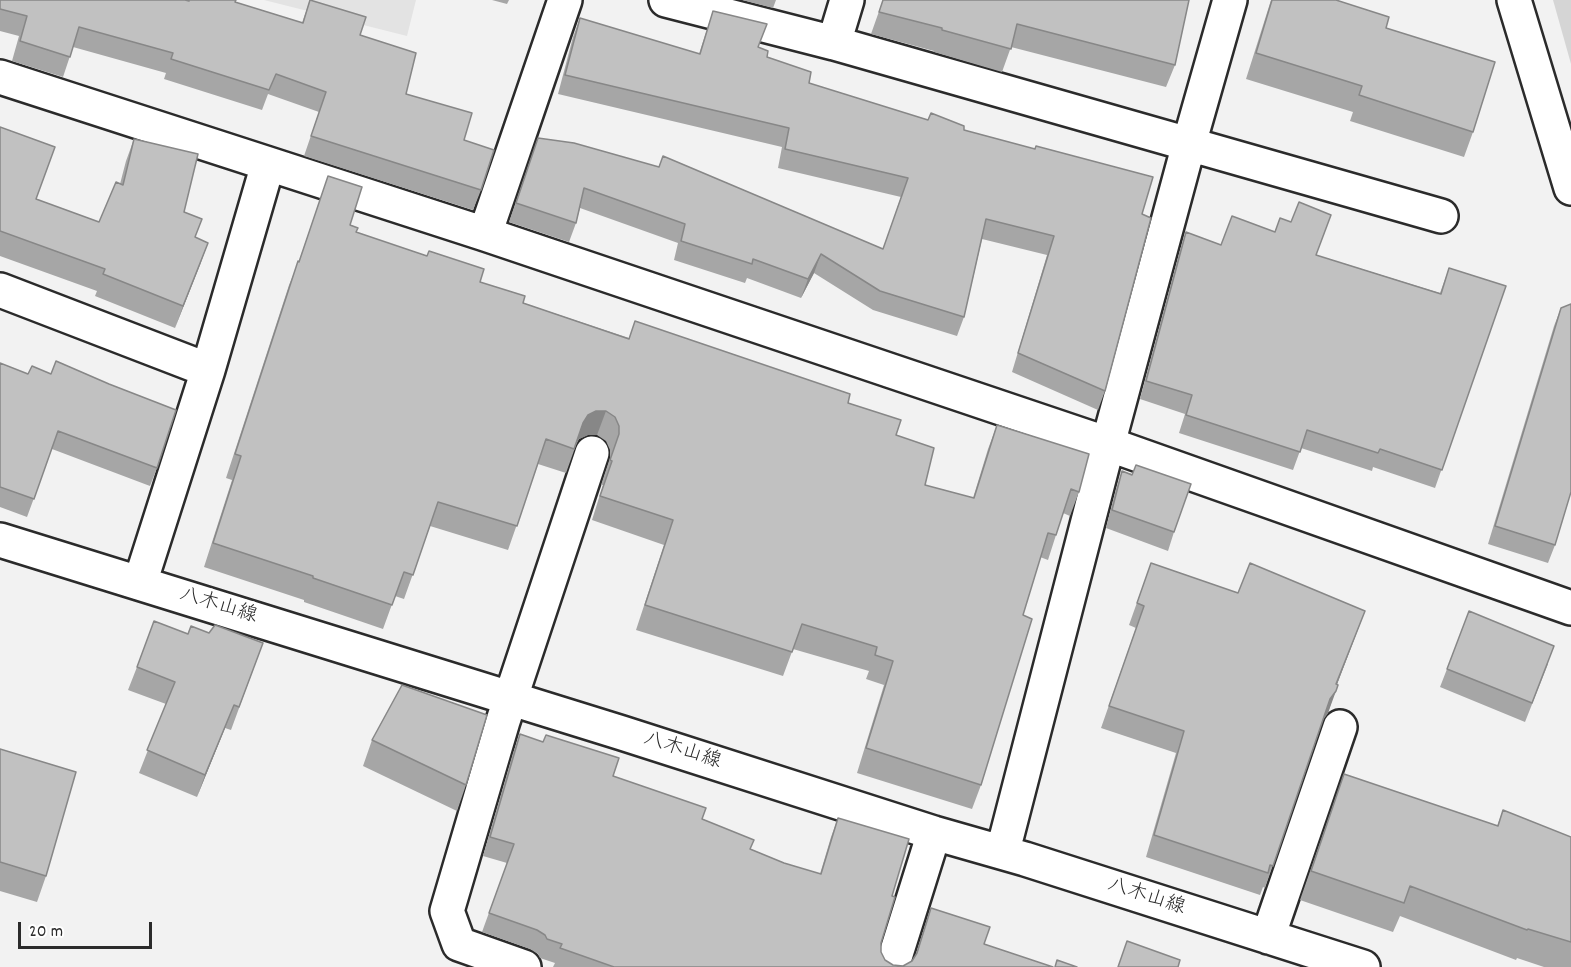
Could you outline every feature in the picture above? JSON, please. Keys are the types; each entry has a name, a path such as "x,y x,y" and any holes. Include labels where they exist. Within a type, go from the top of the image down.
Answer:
{"street":[{"path":"485,234 565,0"},
{"path":"666,0 834,43 1442,216"},
{"path":"834,43 847,0"},
{"path":"1002,852 1108,444 1230,0"},
{"path":"1514,0 1571,188"},
{"path":"0,77 485,234 1108,444 1571,608"},
{"path":"140,583 208,370 268,164"},
{"path":"0,290 208,370"},
{"path":"524,967 459,944 447,911 503,722 592,453"},
{"name":"八木山線","path":"0,540 622,733 934,833 1002,852 1363,967"},
{"path":"1268,937 1340,727"},
{"path":"892,967 934,833"}],"shaded area":[{"path":"264,0 416,0 407,36"},
{"path":"1553,0 1571,0 1571,64"}],"building":[{"path":"0,0 236,0 235,2 303,23 310,0 366,17 360,35 416,53 406,94 472,113 464,140 494,150 481,190 311,136 326,92 276,74 269,90 171,59 173,53 79,27 70,57 20,41 27,16 0,9"},
{"path":"883,0 1189,0 1175,65 1017,24 1011,49 879,12"},
{"path":"1272,0 1336,0 1389,17 1386,28 1495,62 1473,132 1359,95 1362,86 1256,53"},
{"path":"713,11 767,24 758,47 768,51 767,57 811,72 809,83 928,120 931,113 964,126 964,130 1035,149 1036,146 1153,177 1142,214 1151,218 1105,391 1018,353 1054,236 986,219 964,317 880,291 821,254 808,279 753,259 752,264 681,241 685,224 584,188 576,223 516,203 538,138 574,143 659,167 663,156 883,249 908,178 785,149 789,128 565,75 580,18 700,54"},
{"path":"0,127 55,147 36,199 99,222 116,182 123,185 134,139 198,154 184,212 202,219 195,237 208,243 183,306 103,274 105,269 0,231"},
{"path":"328,176 362,187 350,225 358,228 356,232 427,256 429,251 484,269 480,282 525,296 523,303 629,339 635,321 850,394 848,403 901,420 896,435 934,448 925,485 974,498 997,425 1089,454 1079,492 1071,489 1056,535 1048,533 1023,615 1032,619 981,785 866,748 893,661 875,655 877,647 802,624 792,652 645,605 673,520 600,496 619,434 619,426 615,417 606,411 596,411 588,415 574,449 546,439 517,526 438,502 413,575 404,572 392,605 213,543 241,456 235,454"},
{"path":"1299,202 1331,215 1316,255 1441,294 1449,268 1506,286 1442,470 1380,449 1378,453 1307,430 1300,452 1186,415 1192,395 1146,381 1186,232 1221,245 1232,216 1275,232 1280,218 1291,222"},
{"path":"1571,304 1571,492 1555,545 1495,526 1561,308"},
{"path":"56,361 176,410 157,468 58,431 34,499 0,487 0,363 28,374 32,366 51,374"},
{"path":"1136,465 1191,484 1174,532 1112,510 1122,471 1132,475"},
{"path":"1151,563 1238,593 1250,563 1365,611 1336,684 1338,685 1336,691 1330,699 1273,866 1270,865 1268,873 1154,835 1184,731 1109,706 1144,606 1137,603"},
{"path":"1469,611 1554,646 1532,703 1447,669"},
{"path":"154,621 188,634 191,626 209,633 215,625 263,643 239,707 234,705 205,775 147,750 175,682 137,667"},
{"path":"402,685 487,715 466,785 372,740"},
{"path":"520,734 543,742 546,735 619,758 613,776 706,808 702,819 754,840 750,849 784,863 821,874 838,818 909,839 881,943 881,952 885,960 893,965 903,966 912,961 917,953 931,908 990,927 984,944 1053,967 614,967 560,948 562,944 547,939 537,930 489,913 514,844 490,837"},
{"path":"0,749 76,772 46,876 0,862"},
{"path":"1344,774 1498,826 1503,810 1571,837 1571,942 1527,930 1410,886 1404,903 1311,871"},
{"path":"1127,941 1180,960 1178,967 1118,967"},
{"path":"1057,960 1077,967 1055,967"}]}
